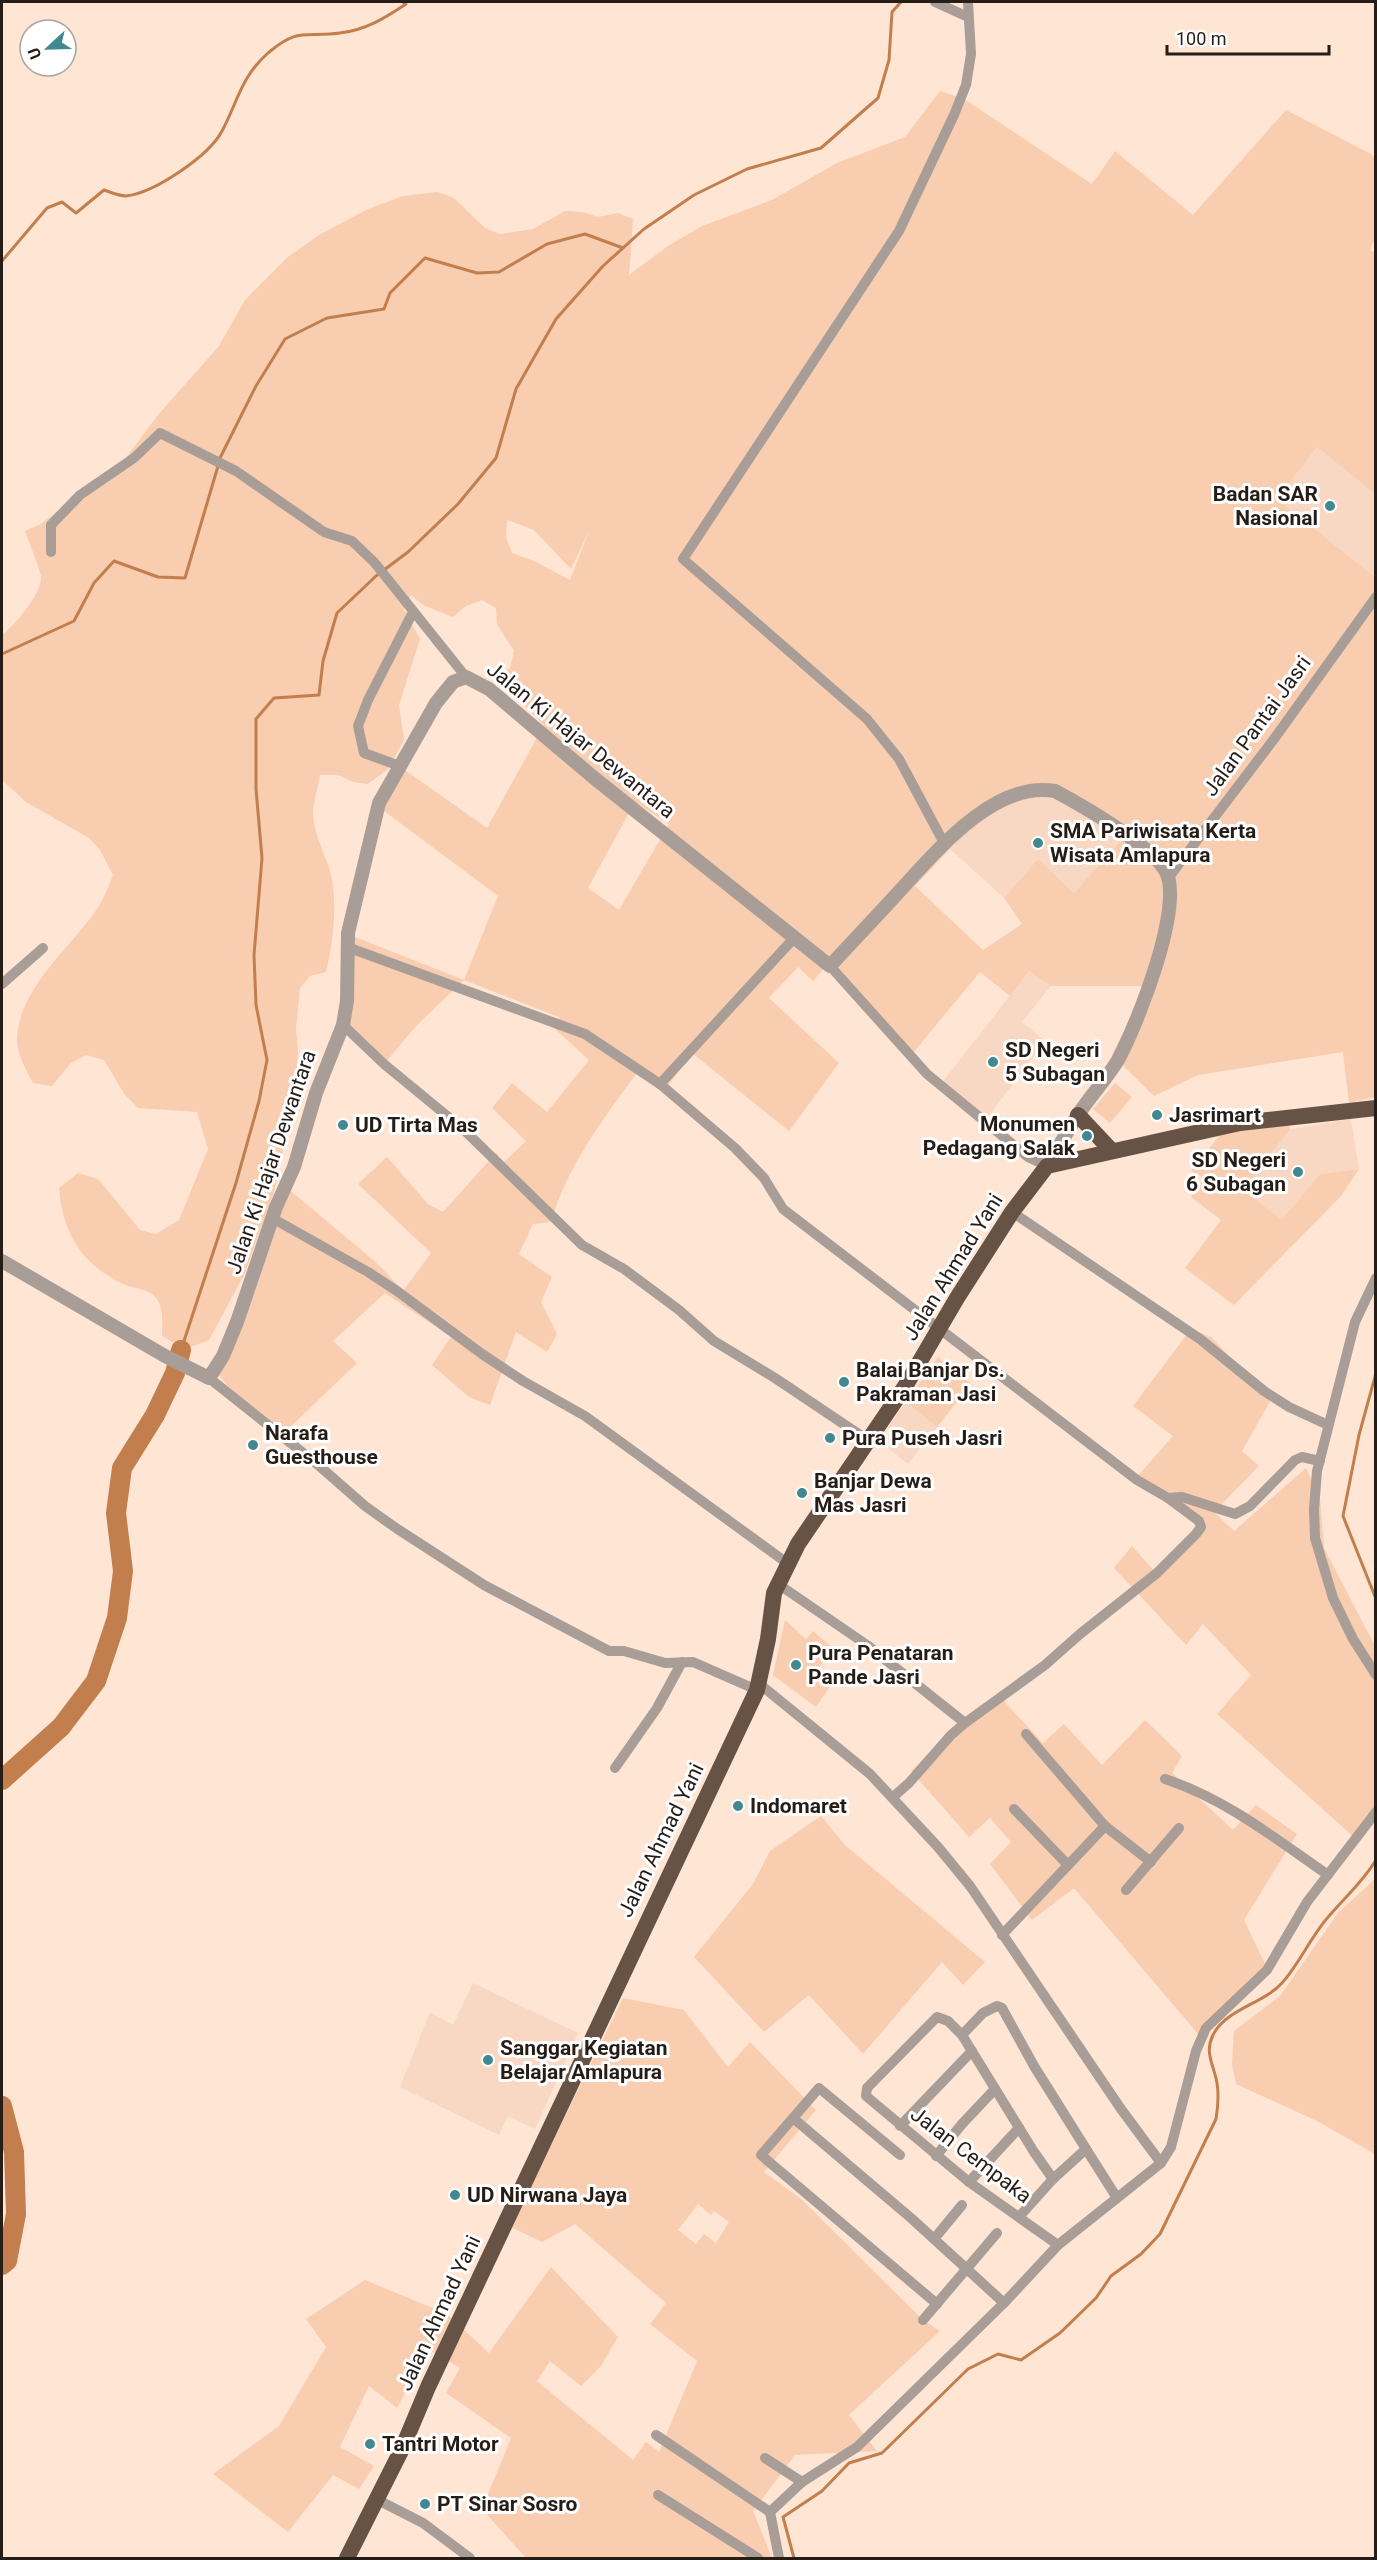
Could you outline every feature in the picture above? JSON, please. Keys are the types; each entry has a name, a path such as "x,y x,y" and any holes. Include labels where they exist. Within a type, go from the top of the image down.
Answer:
{"highway":[{"path":"1047,1166 1240,1123 1376,1108"},
{"path":"1078,1115 1111,1150"},
{"name":"Jalan Ahmad Yani","path":"347,2559 757,1686 765,1656 774,1593 787,1563 869,1442 1012,1212 1047,1166"}],"street":[{"path":"935,2 968,17"},
{"path":"944,843 899,759 867,719 683,560 898,231 966,85 970,54 968,2"},
{"path":"51,552 51,525 80,495 134,458 160,432 236,471 324,532 352,541 374,562 466,677"},
{"name":"Jalan Pantai Jasri","path":"1169,877 1274,739 1376,597"},
{"path":"400,766 364,753 358,726 368,700 413,612"},
{"name":"Jalan Ki Hajar Dewantara","path":"209,1378 219,1364 230,1339 272,1218 294,1167 316,1093 343,1025 347,1001 348,933 374,817 386,786 441,694 453,682 466,677 489,689 593,777 830,966"},
{"path":"1042,789 1055,791 1122,832 1162,865 1169,877 1170,897 1165,930 1146,996 1118,1059 1078,1115 1047,1166 1028,1157 927,1074 830,966 957,831 990,808 1024,792 1042,789"},
{"path":"660,1084 795,938"},
{"path":"2,984 43,948"},
{"path":"347,948 585,1034 660,1084 757,1169 783,1209 1137,1480 1168,1498 1199,1521 1201,1527 1196,1534 1157,1573 1045,1665 964,1723 909,1783 893,1797"},
{"path":"343,1025 384,1064 463,1129 582,1245 624,1269 679,1310 714,1341 776,1378 869,1442"},
{"path":"1012,1212 1200,1340 1271,1396 1328,1425"},
{"path":"272,1218 397,1291 473,1348 523,1381 593,1422 787,1563"},
{"path":"2,1261 165,1356 209,1378 317,1464 365,1506 484,1585 609,1651 624,1651 665,1663 693,1662 757,1686 870,1774 921,1826 970,1886 1121,2109 1161,2163"},
{"path":"1376,1278 1357,1314 1320,1461 1314,1509 1315,1538 1324,1572 1343,1620 1376,1675"},
{"path":"1168,1498 1182,1497 1235,1514 1251,1506 1295,1460 1302,1458 1320,1461"},
{"path":"778,1584 867,1645 964,1723"},
{"path":"615,1768 657,1708 682,1662"},
{"path":"1026,1734 1105,1826 1151,1862"},
{"path":"1165,1779 1192,1788 1220,1802 1328,1875"},
{"path":"1014,1809 1068,1865"},
{"path":"770,2512 802,2482 857,2447 1004,2302 1058,2245 1161,2163 1174,2138 1200,2038 1214,2018 1267,1970 1307,1902 1376,1812"},
{"path":"1002,1935 1105,1826"},
{"path":"1126,1890 1179,1828"},
{"path":"1053,2179 962,2035 988,2009 997,2006 1002,2008 1034,2066 1118,2198"},
{"name":"Jalan Cempaka","path":"962,2035 942,2017 933,2019 867,2088 865,2093 867,2099 969,2182 1058,2245"},
{"path":"900,2126 972,2051"},
{"path":"900,2155 819,2088 761,2155 937,2304"},
{"path":"936,2156 995,2089"},
{"path":"794,2118 1004,2302"},
{"path":"969,2182 1019,2128"},
{"path":"1019,2217 1053,2179 1086,2149"},
{"path":"934,2239 962,2205"},
{"path":"923,2320 997,2233"},
{"path":"656,2435 770,2512 779,2559"},
{"path":"765,2458 802,2482"},
{"path":"658,2495 758,2559"},
{"path":"376,2499 423,2523 470,2559"}],"shaded area":[{"path":"940,91 964,99 1092,184 1115,151 1193,215 1286,110 1373,155 1375,162 1375,238 1370,250 1376,254 1375,494 1317,447 1277,499 1375,577 1375,1097 1349,1103 1343,1052 1198,1075 1154,1096 1112,1055 1146,986 1051,986 1029,971 1010,996 980,972 913,1053 829,962 813,981 798,967 769,998 839,1063 789,1131 692,1053 664,1091 639,1070 600,1124 577,1161 551,1222 533,1224 519,1254 552,1277 541,1302 557,1334 547,1352 516,1332 490,1405 469,1397 432,1365 451,1337 385,1293 333,1341 357,1363 283,1434 232,1391 217,1373 286,1187 378,1264 403,1291 431,1253 358,1184 387,1157 428,1204 443,1212 496,1153 504,1162 526,1141 492,1108 512,1083 547,1112 589,1060 555,1029 559,1017 464,980 498,896 380,808 402,768 487,828 544,725 494,676 510,668 514,651 497,624 496,608 482,600 466,606 453,617 423,605 411,595 404,609 420,639 399,705 404,740 388,769 368,784 353,782 338,775 320,775 313,812 315,829 332,879 334,915 332,938 326,972 310,976 300,988 296,1029 298,1049 296,1088 274,1192 245,1273 209,1340 185,1349 162,1336 161,1308 154,1295 108,1276 85,1257 70,1233 61,1204 59,1188 78,1173 98,1179 140,1230 156,1234 179,1220 208,1149 197,1112 138,1108 125,1095 104,1060 86,1055 71,1063 52,1086 33,1083 17,1045 20,1022 35,988 95,912 113,875 100,850 89,838 26,802 2,780 2,635 33,599 41,576 25,531 41,524 124,460 158,415 219,346 245,300 288,257 319,235 368,209 403,196 438,192 454,198 485,228 500,234 533,229 565,211 582,212 598,217 618,213 633,219 629,275 668,246 702,226 772,200 837,163 905,137","holes":["507,520 534,530 571,569 590,529 570,580 534,561 512,553 506,537","1051,790 1124,837 1074,893 1038,859 1004,898 1022,924 983,950 915,886 950,849 986,818 1028,792","635,802 669,824 619,910 588,888"]},
{"name":"Badan SAR Nasional","path":"1317,447 1375,494 1375,577 1277,499"},
{"name":"SMA Pariwisata Kerta Wisata Amlapura","path":"1039,789 1124,837 1074,893 1038,859 1004,898 950,849 986,818 1028,792"},
{"path":"355,937 464,980 417,1025 384,1064 344,1027"},
{"name":"SD Negeri 5 Subagan","path":"1029,971 1051,986 1022,1022 1045,1041 985,1121 941,1084"},
{"path":"1115,1083 1132,1097 1110,1123 1093,1109"},
{"path":"1285,1114 1290,1129 1243,1190 1282,1220 1320,1174 1359,1169 1341,1196 1234,1305 1185,1268 1221,1220 1191,1197 1204,1178 1191,1171 1227,1126"},
{"name":"SD Negeri 6 Subagan","path":"1351,1119 1359,1169 1320,1174 1283,1221 1243,1190 1290,1129"},
{"path":"1191,1329 1211,1337 1271,1400 1242,1451 1259,1466 1214,1512 1234,1531 1306,1468 1320,1498 1324,1548 1375,1646 1375,1813 1357,1840 1217,1714 1251,1675 1203,1624 1186,1645 1114,1568 1132,1546 1155,1572 1198,1527 1136,1478 1173,1436 1133,1406"},
{"path":"938,1357 971,1384 937,1427 906,1402"},
{"path":"906,1402 937,1427 908,1464 888,1448 897,1435 888,1427"},
{"path":"785,1620 806,1639 813,1631 833,1648 816,1672 831,1685 816,1707 773,1675"},
{"path":"998,1695 1043,1743 1064,1724 1102,1765 1145,1720 1182,1756 1172,1773 1233,1830 1256,1805 1297,1834 1244,1920 1268,1970 1219,2013 1204,2041 1074,1888 1032,1920 990,1864 1011,1842 990,1818 969,1837 911,1771 948,1734"},
{"path":"821,1816 845,1845 985,1962 963,1985 942,1962 863,2054 809,1995 764,2032 694,1957 753,1884 770,1851"},
{"path":"1375,1879 1375,2154 1317,2121 1236,2084 1232,2064 1234,2031 1280,1996 1338,1913"},
{"name":"Sanggar Kegiatan Belajar Amlapura","path":"473,1983 578,2033 535,2129 508,2116 499,2135 400,2087 430,2012 453,2025"},
{"path":"623,1998 684,2010 728,2067 750,2042 816,2110 764,2172 801,2199 923,2320 940,2331 849,2415 877,2451 795,2455 753,2511 772,2558 526,2558 482,2509 511,2438 446,2393 460,2368 428,2349 397,2408 369,2386 340,2447 374,2466 359,2489 333,2475 288,2532 213,2474 279,2426 326,2347 306,2319 365,2280 447,2314 489,2353 551,2267 618,2337 601,2366 581,2386 550,2361 537,2381 633,2460 646,2442 659,2452 697,2361 650,2324 666,2303 575,2224 542,2242 511,2227","holes":["698,2204 711,2215 714,2211 729,2222 716,2243 704,2234 696,2244 678,2230"]}],"waterway":[{"path":"2,261 47,208 62,202 76,213 104,190 123,196 138,193 165,181 193,162 222,131 252,71 268,53 288,39 296,36 340,33 358,29 375,23 406,4 403,2"},
{"path":"181,1350 236,1183 259,1101 267,1060 256,1005 254,955 262,858 256,789 256,719 274,698 319,695 323,661 337,613 376,576 408,552 458,504 496,458 516,389 556,319 603,266 644,229 694,195 747,169 821,148 878,98 889,60 892,12 901,2"},
{"path":"219,460 256,386 285,339 327,318 384,309 390,293 425,258 477,273 499,272 547,244 585,234 623,248"},
{"path":"2,654 74,621 94,583 114,561 158,577 185,578 218,466"},
{"path":"2,1780 61,1727 96,1681 117,1618 123,1571 116,1513 122,1468 155,1415 175,1373 181,1350"},
{"path":"1376,1373 1359,1435 1343,1516 1376,1599"},
{"path":"794,2558 783,2517 822,2491 849,2463 882,2453 968,2369 998,2354 1021,2360 1060,2333 1096,2298 1111,2276 1141,2254 1160,2234 1216,2119 1218,2088 1209,2048 1213,2035 1227,2019 1282,1983 1323,1924 1376,1860"},
{"path":"2,2106 14,2152 16,2214 7,2261 2,2265"}],"place":[{"name":"Badan SAR Nasional","path":"1330,506"},
{"name":"SMA Pariwisata Kerta Wisata Amlapura","path":"1038,843"},
{"name":"SD Negeri 5 Subagan","path":"993,1062"},
{"name":"Jasrimart","path":"1157,1115"},
{"name":"UD Tirta Mas","path":"343,1125"},
{"name":"Monumen Pedagang Salak","path":"1087,1136"},
{"name":"SD Negeri 6 Subagan","path":"1298,1172"},
{"name":"Balai Banjar Ds. Pakraman Jasi","path":"844,1382"},
{"name":"Pura Puseh Jasri","path":"830,1438"},
{"name":"Narafa Guesthouse","path":"253,1445"},
{"name":"Banjar Dewa Mas Jasri","path":"802,1493"},
{"name":"Pura Penataran Pande Jasri","path":"796,1665"},
{"name":"Indomaret","path":"738,1806"},
{"name":"Sanggar Kegiatan Belajar Amlapura","path":"488,2060"},
{"name":"UD Nirwana Jaya","path":"455,2195"},
{"name":"Tantri Motor","path":"370,2444"},
{"name":"PT Sinar Sosro","path":"425,2504"}]}
